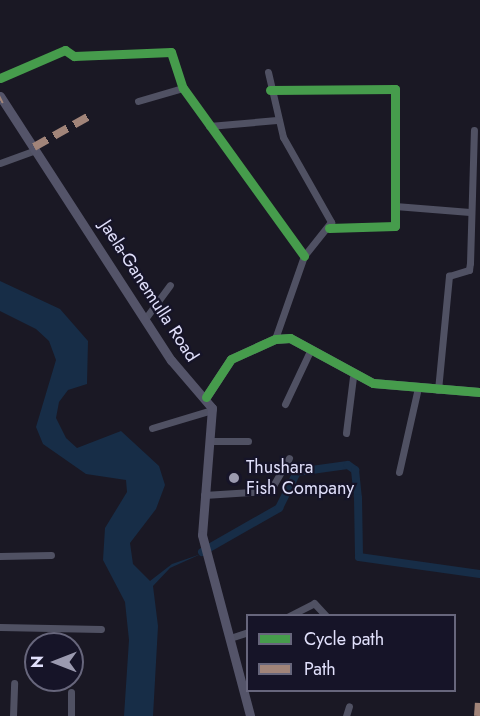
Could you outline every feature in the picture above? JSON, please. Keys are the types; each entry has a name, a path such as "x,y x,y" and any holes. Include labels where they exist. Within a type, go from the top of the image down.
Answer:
{"main road":[{"name":"Jaela-Ganemulla Road","path":"0,96 178,369 206,397 212,410 204,495 205,551 250,716"},
{"path":"206,397 231,359 275,339 290,338 353,377 418,388 480,392"}],"street":[{"path":"0,78 65,50 74,56 165,49 183,88 304,256"},
{"path":"268,72 277,120 331,222 329,228 304,256 275,339"},
{"path":"138,101 183,88"},
{"path":"270,90 395,88 396,206 391,229 329,228"},
{"path":"209,126 277,120"},
{"path":"438,390 449,276 469,270 470,263 474,130"},
{"path":"0,163 36,150"},
{"path":"396,206 470,212"},
{"path":"145,319 170,285"},
{"path":"285,404 311,349"},
{"path":"346,433 353,377"},
{"path":"399,472 418,388"},
{"path":"152,428 212,410"},
{"path":"210,441 248,441"},
{"path":"204,495 270,491 289,458"},
{"path":"0,556 51,555"},
{"path":"291,614 314,603 325,614"},
{"path":"0,627 101,628"},
{"path":"230,638 246,633"},
{"path":"13,716 14,683"},
{"path":"71,692 71,716"},
{"path":"346,716 349,706"}],"water":[{"path":"0,281 60,309 88,341 87,384 68,390 59,402 56,418 66,438 77,448 121,431 159,466 165,485 156,509 130,543 133,564 150,581 172,564 201,554 170,568 153,586 158,626 153,716 124,716 129,640 125,602 103,560 105,528 127,492 126,480 86,474 43,444 36,427 56,360 49,341 36,329 0,311"}],"waterway":[{"path":"202,552 279,508 297,472 348,465 355,470 359,557 480,574"}],"marked path":[{"path":"34,147 93,114"},
{"path":"478,716 479,703"}],"cycle path":[{"path":"0,78 65,50 74,56 171,52 183,88 304,256"},
{"path":"270,90 395,89 395,226 329,228"},
{"path":"206,397 231,359 275,339 290,338 373,383 480,392"}],"place":[{"name":"Thushara Fish Company","path":"234,478"}]}
